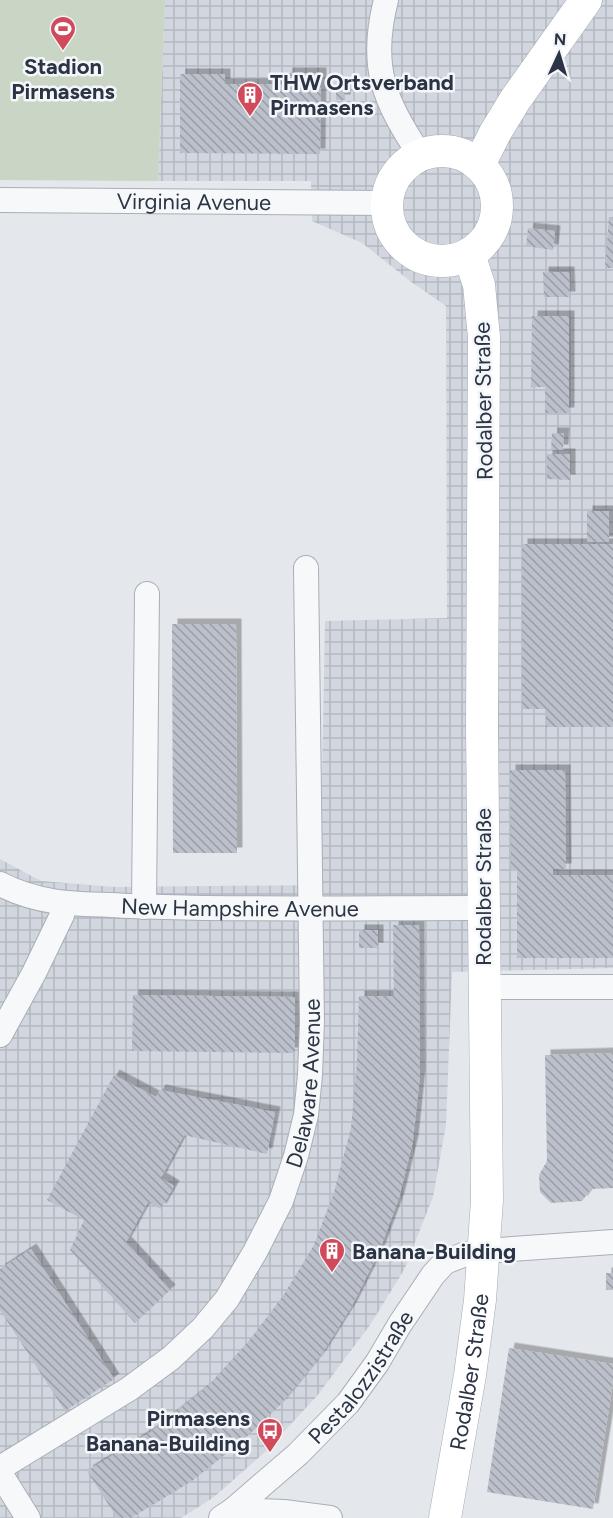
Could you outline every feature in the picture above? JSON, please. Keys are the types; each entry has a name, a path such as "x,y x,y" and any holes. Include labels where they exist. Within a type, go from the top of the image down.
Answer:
{"main road":[{"path":"479,165 515,100 586,0"},
{"path":"435,151 451,151 466,156 479,165 490,178 496,195 497,212 492,229 483,243 469,254 453,261 436,261 420,257 406,248 394,235 388,220 386,203 389,188 396,174 420,155 435,151"},
{"name":"Rodalber Straße","path":"445,1518 470,1375 480,1300 486,1200 482,727 484,337 479,285 469,254"}],"street":[{"path":"386,0 378,56 381,76 388,99 402,128 420,155"},
{"name":"Virginia Avenue","path":"0,200 386,203"},
{"name":"Delaware Avenue","path":"0,1467 129,1389 171,1358 203,1328 228,1299 281,1201 296,1156 306,1115 310,1075 312,1022 306,568"},
{"path":"144,907 147,594"},
{"name":"New Hampshire Avenue","path":"0,884 16,893 33,898 65,903 144,907 484,908"},
{"path":"0,1035 34,973 62,915 65,903"},
{"path":"484,987 613,987"},
{"name":"Pestalozzistraße","path":"227,1514 298,1454 348,1403 377,1363 433,1275 445,1262 463,1255 484,1251 613,1242"},
{"path":"0,1473 28,1518"},
{"name":"Pestalozzistraße","path":"227,1514 284,1512 330,1518"}],"shaded area":[{"path":"165,0 613,0 613,968 452,972 446,1125 433,1197 404,1270 370,1325 317,1396 265,1452 214,1497 181,1518 0,1518 0,859 41,881 115,887 320,885 325,621 447,618 446,306 362,243 312,221 311,181 158,181"}],"green space":[{"path":"0,0 165,0 158,181 0,180"}],"building":[{"name":"THW Ortsverband Pirmasens","path":"287,73 321,73 320,154 180,153 180,74 225,74 225,84 286,84"},
{"path":"336,84 345,84 345,100 336,100"},
{"path":"609,217 613,217 613,268 605,268"},
{"path":"528,228 555,231 553,250 526,246"},
{"path":"543,272 569,272 570,297 544,297"},
{"path":"532,316 569,316 569,413 545,413 545,387 531,387"},
{"path":"552,433 564,433 563,450 551,450"},
{"path":"547,454 570,454 570,480 547,479"},
{"path":"587,511 609,511 609,542 587,542"},
{"path":"522,544 613,544 613,727 546,727 546,709 522,709"},
{"path":"172,624 236,624 237,853 173,853"},
{"path":"510,770 565,770 566,869 553,869 553,875 613,875 613,958 517,958 517,869 511,870"},
{"name":"Banana-Building","path":"393,925 419,925 420,1075 413,1141 399,1198 379,1252 352,1306 322,1354 282,1403 242,1441 192,1481 131,1518 117,1518 87,1471 152,1431 207,1387 248,1342 283,1296 314,1245 334,1192 351,1128 357,1061 359,996 394,996"},
{"path":"359,930 378,930 378,948 359,948"},
{"path":"133,995 295,997 295,1053 132,1051"},
{"path":"613,1053 613,1188 591,1189 582,1201 551,1203 540,1192 539,1175 547,1161 545,1055"},
{"path":"114,1075 156,1097 160,1090 275,1112 267,1154 184,1135 161,1178 174,1186 161,1209 148,1202 126,1242 170,1290 135,1323 70,1250 84,1220 47,1200"},
{"path":"31,1249 114,1379 65,1411 0,1310 0,1269"},
{"path":"606,1273 613,1273 613,1290 606,1290"},
{"path":"509,1348 613,1364 613,1383 593,1509 487,1492"}],"place":[{"name":"Stadion Pirmasens","path":"63,52"},
{"name":"THW Ortsverband Pirmasens","path":"250,118"},
{"name":"Banana-Building","path":"332,1274"},
{"name":"Pirmasens Banana-Building","path":"270,1454"}]}
